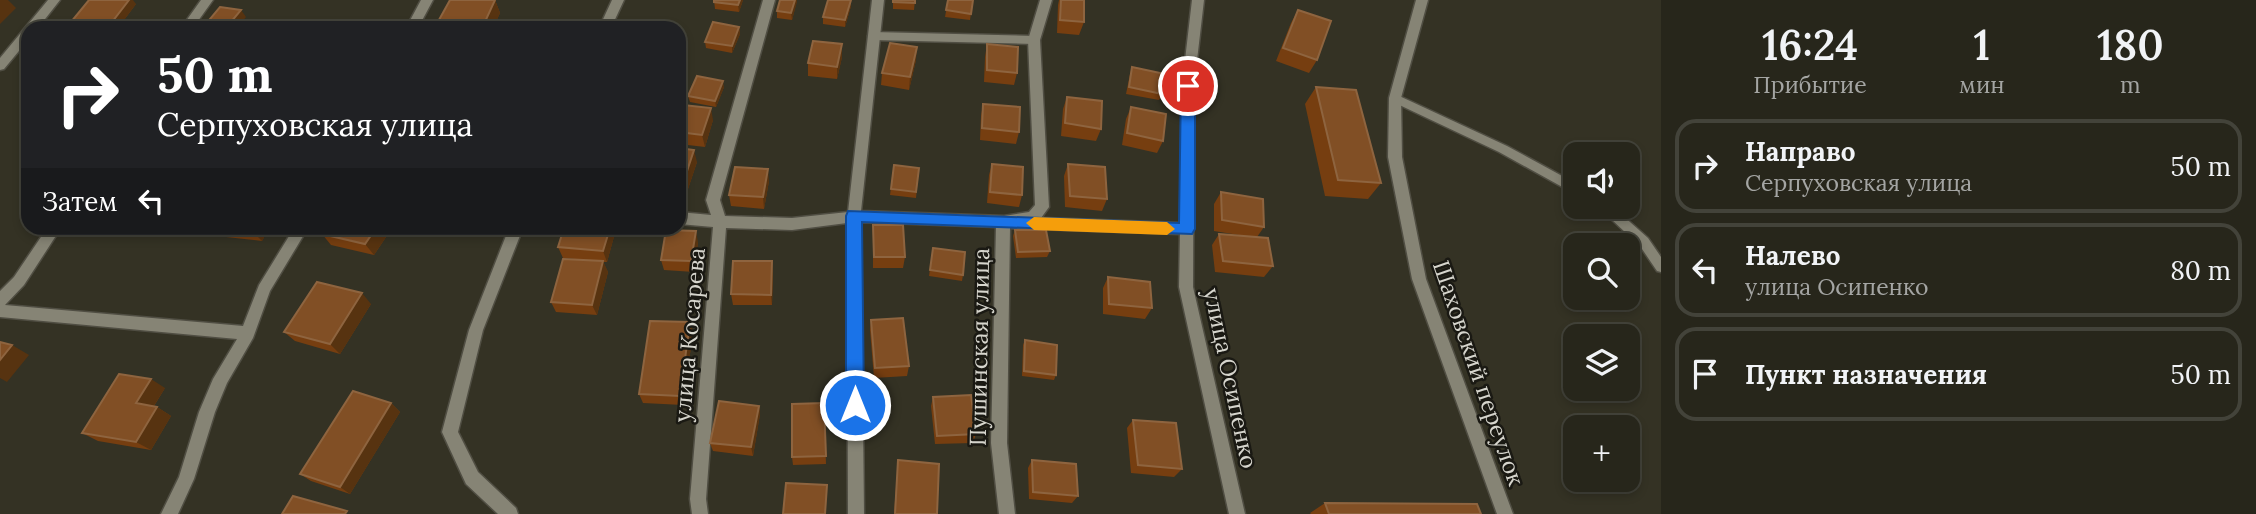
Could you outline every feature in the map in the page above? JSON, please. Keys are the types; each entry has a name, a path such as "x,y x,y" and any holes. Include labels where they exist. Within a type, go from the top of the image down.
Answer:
{"street":[{"path":"37,21 54,0"},
{"path":"192,21 207,0"},
{"path":"416,21 427,0"},
{"path":"608,21 618,0"},
{"name":"улица Косарева","path":"700,514 698,499 720,222 713,200 769,0"},
{"path":"856,514 854,216 878,0"},
{"name":"Пушинская улица","path":"1007,514 999,443 1003,222 1033,217 1042,207 1034,40 1046,0"},
{"name":"улица Осипенко","path":"1198,0 1188,86 1186,287 1237,514"},
{"name":"Шаховский переулок","path":"1422,0 1395,98 1395,158 1419,278 1505,514"},
{"path":"0,66 21,41"},
{"path":"686,219 720,222 834,222 854,216 1187,229"},
{"path":"0,301 19,281 49,235"},
{"path":"169,514 186,480 216,390 248,333 264,289 297,235"},
{"path":"510,514 472,478 450,432 476,330 513,235"},
{"path":"0,311 248,333"}],"lane":[{"path":"873,36 1034,40"},
{"path":"1395,98 1503,149 1563,182"},
{"path":"1618,219 1644,242 1661,267"}],"building":[{"path":"89,0 129,0 113,21 72,21"},
{"path":"450,0 495,0 485,21 439,20"},
{"path":"714,0 740,0 738,5"},
{"path":"780,0 795,0 791,13 777,11"},
{"path":"828,0 851,0 845,20 823,17"},
{"path":"915,0 915,3 893,2"},
{"path":"948,0 973,0 971,14 946,10"},
{"path":"1061,0 1084,0 1084,22 1060,20"},
{"path":"220,7 241,10 232,21 208,21"},
{"path":"1298,10 1331,21 1317,60 1283,48"},
{"path":"713,22 739,27 732,46 705,42"},
{"path":"813,41 842,44 837,67 808,63"},
{"path":"890,43 917,47 910,77 882,73"},
{"path":"987,44 1018,47 1017,73 987,70"},
{"path":"1132,67 1165,74 1162,94 1129,87"},
{"path":"697,76 723,81 715,101 688,96"},
{"path":"1316,87 1356,90 1381,183 1338,180"},
{"path":"1067,97 1102,101 1101,129 1065,123"},
{"path":"983,104 1020,107 1019,132 982,128"},
{"path":"686,105 711,108 702,135 686,133"},
{"path":"1131,107 1166,114 1163,141 1127,133"},
{"path":"686,149 694,150 686,174"},
{"path":"992,164 1023,167 1022,195 990,192"},
{"path":"1068,164 1105,167 1107,199 1070,196"},
{"path":"894,165 919,168 916,192 891,189"},
{"path":"735,167 768,169 763,197 729,195"},
{"path":"1221,192 1263,199 1264,227 1222,220"},
{"path":"873,225 903,225 905,257 874,257"},
{"path":"1015,230 1046,230 1050,251 1018,252"},
{"path":"686,231 696,231 691,261 661,260 665,235 686,235"},
{"path":"1219,234 1268,238 1273,266 1223,261"},
{"path":"326,235 371,235 365,244"},
{"path":"562,235 608,235 603,251 558,247"},
{"path":"933,248 965,252 963,275 930,270"},
{"path":"563,259 603,261 592,305 551,302"},
{"path":"733,261 772,261 771,295 731,294"},
{"path":"1108,277 1150,282 1152,308 1109,304"},
{"path":"317,282 362,293 330,344 284,332"},
{"path":"903,318 909,366 875,368 871,320"},
{"path":"650,321 690,322 680,396 639,394"},
{"path":"1025,340 1057,345 1056,375 1024,371"},
{"path":"0,342 12,345 0,360"},
{"path":"119,374 151,379 136,403 157,407 136,442 82,433"},
{"path":"353,391 391,403 340,487 300,474"},
{"path":"971,395 976,434 937,436 933,397"},
{"path":"719,401 759,406 751,447 710,443"},
{"path":"824,403 826,456 792,457 792,404"},
{"path":"1133,420 1176,423 1182,469 1138,465"},
{"path":"898,460 939,464 937,514 895,514"},
{"path":"1032,460 1076,464 1078,496 1033,492"},
{"path":"786,483 827,485 825,514 783,514"},
{"path":"293,496 347,511 345,514 282,514"},
{"path":"1325,503 1477,504 1481,514 1329,514"}],"slow traffic":[{"path":"1034,223 1167,229"}],"route":[{"path":"855,405 854,216 1187,229 1188,86"}]}
